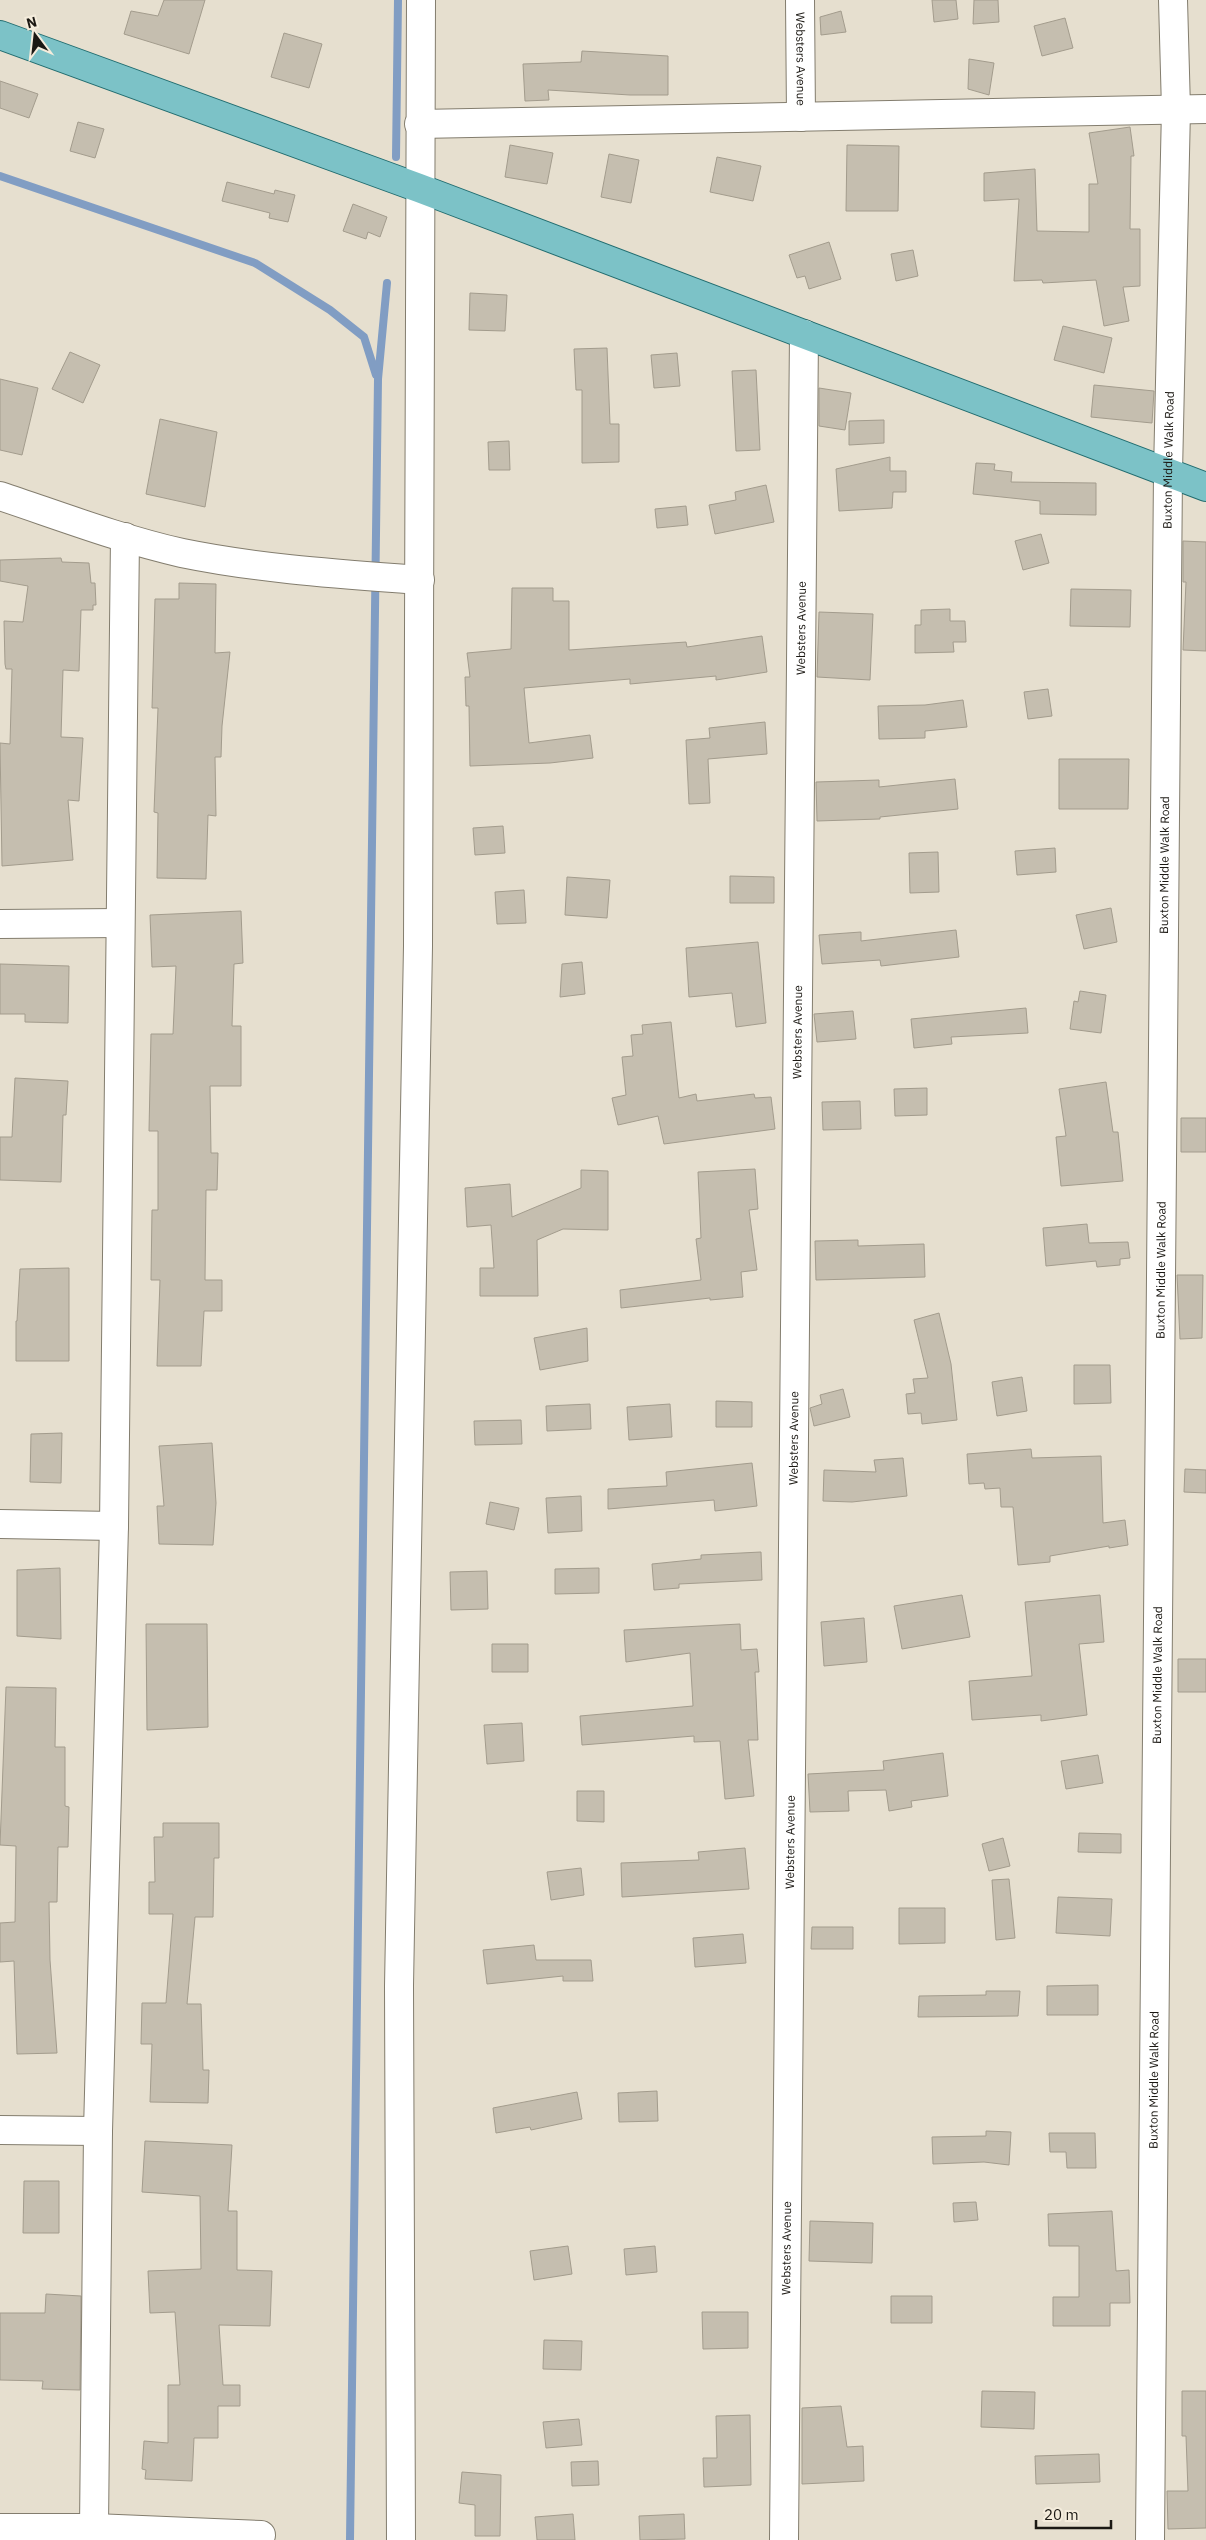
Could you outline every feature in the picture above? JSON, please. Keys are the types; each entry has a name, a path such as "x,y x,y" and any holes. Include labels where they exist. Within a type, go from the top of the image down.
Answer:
{"main road":[{"path":"0,35 478,210 1206,487"}],"street":[{"path":"401,2540 399,1986 418,946 412,579 421,0"},
{"name":"Websters Avenue","path":"800,0 801,118"},
{"name":"Buxton Middle Walk Road","path":"1150,2540 1168,473 1176,109 1173,0"},
{"path":"419,124 1206,109"},
{"name":"Websters Avenue","path":"784,2540 804,334"},
{"path":"0,496 125,537 180,552 240,564 325,573 412,579"},
{"path":"94,2528 98,2131 114,1526 119,923 125,537"},
{"path":"0,924 119,923"},
{"path":"0,1524 114,1526"},
{"path":"0,2130 98,2131"},
{"path":"0,2528 94,2528 261,2535"}],"building":[{"path":"164,0 205,0 189,54 124,34 131,11 158,16"},
{"path":"932,0 956,0 958,19 934,22"},
{"path":"974,0 998,0 999,22 973,24"},
{"path":"841,11 846,32 821,35 820,17"},
{"path":"1065,18 1073,48 1042,56 1034,26"},
{"path":"284,33 322,44 309,88 271,77"},
{"path":"582,51 668,56 668,95 630,95 548,90 549,100 525,101 523,64 581,62"},
{"path":"969,59 994,63 989,95 968,89"},
{"path":"0,81 38,94 29,118 0,108"},
{"path":"78,122 104,129 95,158 70,151"},
{"path":"1130,127 1134,156 1131,156 1130,229 1140,229 1140,286 1123,287 1129,321 1104,326 1096,280 1043,283 1042,280 1014,281 1019,199 984,201 984,173 1035,169 1037,231 1089,232 1089,184 1098,184 1089,133"},
{"path":"510,145 553,153 547,184 505,177"},
{"path":"847,145 899,146 898,211 846,211"},
{"path":"609,154 639,160 631,203 601,197"},
{"path":"717,157 761,166 753,201 710,192"},
{"path":"227,182 274,194 275,190 295,195 288,222 269,218 270,213 222,201"},
{"path":"353,204 387,217 380,237 368,232 366,239 343,231"},
{"path":"829,242 841,279 809,289 805,276 797,278 789,255"},
{"path":"913,250 918,276 896,281 891,254"},
{"path":"470,293 507,295 505,331 469,330"},
{"path":"1063,326 1112,338 1104,373 1054,360"},
{"path":"607,348 610,424 619,424 619,462 582,463 582,390 576,390 574,349"},
{"path":"70,352 100,365 83,403 52,389"},
{"path":"677,353 680,386 654,388 651,355"},
{"path":"756,370 760,450 736,451 732,371"},
{"path":"0,379 38,388 22,455 0,450"},
{"path":"1094,385 1154,391 1152,423 1091,417"},
{"path":"819,388 851,393 845,430 819,426"},
{"path":"160,419 217,432 205,507 146,494"},
{"path":"884,420 884,443 849,445 849,421"},
{"path":"509,441 510,470 489,470 488,442"},
{"path":"890,457 890,471 906,471 906,492 893,492 892,508 839,511 836,469"},
{"path":"976,463 995,464 994,470 1012,472 1011,482 1096,483 1096,515 1040,514 1040,501 973,494"},
{"path":"766,485 774,522 715,534 709,505 736,500 735,492"},
{"path":"686,506 688,525 657,528 655,509"},
{"path":"1041,534 1049,563 1023,570 1015,541"},
{"path":"1183,541 1206,542 1206,651 1183,650 1186,582 1183,582"},
{"path":"61,558 62,562 89,563 91,583 95,583 96,605 93,605 93,610 81,610 79,671 63,670 61,737 83,738 79,801 68,800 73,860 2,866 0,743 10,744 12,669 6,669 5,664 4,621 23,622 28,586 0,581 0,560"},
{"path":"179,583 216,584 215,653 230,652 222,726 221,757 215,757 216,816 208,815 206,879 157,878 158,813 154,812 158,708 152,708 155,599 179,599"},
{"path":"512,588 553,588 553,601 569,601 569,650 686,642 687,647 762,636 767,672 716,680 716,676 630,684 630,679 524,688 529,743 590,735 593,758 550,763 470,766 469,706 466,706 465,677 470,677 467,653 511,649"},
{"path":"1071,589 1131,590 1130,627 1070,626"},
{"path":"950,609 950,621 965,621 966,642 953,642 954,652 915,653 915,625 921,625 921,610"},
{"path":"819,612 873,614 870,680 817,677"},
{"path":"1048,689 1052,716 1028,719 1024,692"},
{"path":"963,700 967,727 925,731 925,738 879,739 878,706 925,705"},
{"path":"765,722 767,754 708,759 710,803 689,804 686,740 710,738 709,728"},
{"path":"1059,759 1129,759 1128,809 1059,809"},
{"path":"955,779 958,809 880,817 880,819 817,821 816,782 879,780 879,787"},
{"path":"503,826 505,853 475,855 473,828"},
{"path":"1055,848 1056,872 1017,875 1015,851"},
{"path":"938,852 939,892 910,893 909,853"},
{"path":"730,876 774,877 774,903 730,903"},
{"path":"567,877 610,880 607,918 565,915"},
{"path":"524,890 526,923 497,924 495,892"},
{"path":"1111,908 1117,942 1084,949 1076,915"},
{"path":"241,911 243,963 234,964 232,1026 241,1026 241,1086 210,1086 211,1153 218,1153 217,1190 206,1190 205,1280 222,1280 222,1311 204,1311 201,1366 157,1366 160,1280 151,1280 152,1210 158,1210 158,1131 149,1131 151,1034 173,1034 176,966 152,967 150,915"},
{"path":"956,930 959,957 881,966 880,960 822,964 819,935 861,932 861,941"},
{"path":"758,942 766,1023 736,1027 732,993 689,997 686,948"},
{"path":"582,962 585,994 560,997 562,964"},
{"path":"0,964 69,966 68,1023 25,1022 25,1014 0,1014"},
{"path":"1080,991 1106,995 1101,1033 1070,1029 1074,1001 1078,1002"},
{"path":"1026,1008 1028,1033 951,1037 952,1044 914,1048 911,1019"},
{"path":"853,1011 856,1039 817,1042 814,1014"},
{"path":"671,1022 679,1098 696,1094 697,1101 754,1094 755,1098 771,1097 775,1129 664,1144 658,1116 618,1125 612,1098 626,1095 622,1057 633,1056 631,1035 643,1034 642,1025"},
{"path":"15,1078 68,1081 66,1115 63,1115 61,1182 0,1180 0,1137 12,1137"},
{"path":"1106,1082 1113,1132 1118,1132 1123,1181 1061,1186 1056,1137 1066,1136 1059,1089"},
{"path":"927,1088 927,1115 895,1116 894,1089"},
{"path":"860,1101 861,1129 823,1130 822,1102"},
{"path":"1181,1118 1206,1118 1206,1152 1181,1152"},
{"path":"755,1169 758,1209 749,1210 757,1270 741,1272 743,1297 710,1300 710,1298 621,1308 620,1290 701,1280 696,1239 701,1238 698,1172"},
{"path":"581,1170 608,1171 608,1230 563,1229 537,1240 538,1296 480,1296 480,1268 494,1268 491,1225 467,1227 465,1188 510,1184 512,1217 581,1188"},
{"path":"1087,1224 1089,1243 1128,1242 1130,1258 1120,1259 1120,1265 1097,1267 1096,1261 1046,1266 1043,1228"},
{"path":"858,1240 858,1246 924,1244 925,1277 816,1280 815,1241"},
{"path":"69,1268 69,1361 16,1361 16,1321 20,1269"},
{"path":"1177,1275 1203,1275 1202,1338 1180,1339"},
{"path":"939,1313 951,1364 957,1420 922,1424 921,1413 908,1414 906,1394 915,1393 913,1379 928,1378 914,1320"},
{"path":"587,1328 588,1361 540,1370 534,1338"},
{"path":"1074,1365 1110,1365 1111,1403 1074,1404"},
{"path":"1022,1377 1027,1411 997,1416 992,1382"},
{"path":"843,1389 850,1417 814,1426 810,1408 822,1404 820,1395"},
{"path":"716,1401 752,1402 752,1427 716,1427"},
{"path":"590,1404 591,1429 547,1431 546,1406"},
{"path":"670,1404 672,1437 629,1440 627,1407"},
{"path":"521,1420 522,1444 475,1445 474,1421"},
{"path":"62,1433 61,1483 30,1482 31,1434"},
{"path":"212,1443 216,1503 213,1545 159,1544 157,1506 164,1506 159,1446"},
{"path":"1031,1449 1032,1458 1101,1456 1103,1523 1125,1520 1128,1545 1109,1548 1109,1546 1050,1556 1050,1562 1018,1565 1013,1507 1001,1507 1000,1488 985,1489 984,1483 969,1484 967,1454"},
{"path":"903,1458 907,1496 852,1502 823,1501 824,1470 876,1472 874,1460"},
{"path":"752,1463 757,1506 715,1511 714,1500 608,1509 608,1489 667,1486 666,1472"},
{"path":"1185,1469 1206,1470 1206,1493 1184,1492"},
{"path":"581,1496 582,1531 548,1533 546,1498"},
{"path":"490,1502 519,1508 514,1530 486,1524"},
{"path":"761,1552 762,1580 679,1584 679,1588 654,1590 652,1564 701,1559 701,1555"},
{"path":"60,1568 61,1639 17,1636 17,1570"},
{"path":"599,1568 599,1593 555,1594 555,1569"},
{"path":"487,1571 488,1609 451,1610 450,1572"},
{"path":"962,1595 970,1637 902,1649 894,1606"},
{"path":"1100,1595 1104,1642 1079,1644 1087,1715 1041,1721 1041,1715 972,1720 969,1681 1032,1676 1025,1602"},
{"path":"864,1618 867,1662 824,1666 821,1622"},
{"path":"146,1624 207,1624 208,1727 147,1730"},
{"path":"740,1624 741,1650 757,1649 759,1672 755,1672 758,1740 748,1740 754,1796 725,1799 720,1741 694,1742 694,1736 582,1745 580,1716 693,1706 690,1653 626,1662 624,1630"},
{"path":"492,1644 528,1644 528,1672 492,1672"},
{"path":"1178,1659 1206,1659 1206,1692 1178,1692"},
{"path":"6,1687 56,1688 55,1747 65,1747 65,1806 69,1807 68,1847 58,1847 57,1902 49,1902 50,1960 57,2053 17,2054 14,1961 0,1962 0,1923 15,1922 16,1846 0,1845"},
{"path":"522,1723 524,1761 487,1764 484,1725"},
{"path":"943,1753 948,1796 911,1801 912,1807 889,1811 886,1790 848,1791 849,1811 810,1812 808,1774 884,1770 883,1761"},
{"path":"1098,1755 1103,1783 1066,1789 1061,1761"},
{"path":"577,1791 604,1791 604,1822 577,1821"},
{"path":"163,1823 219,1823 219,1858 214,1858 213,1917 195,1917 187,2004 201,2004 203,2070 209,2070 208,2103 150,2102 152,2044 141,2044 142,2003 166,2003 173,1914 149,1914 149,1882 155,1882 154,1837 163,1837"},
{"path":"1079,1833 1121,1834 1121,1853 1078,1852"},
{"path":"1003,1838 1010,1866 989,1871 982,1844"},
{"path":"745,1848 749,1889 622,1897 621,1863 699,1860 698,1852"},
{"path":"581,1868 584,1895 551,1900 547,1872"},
{"path":"1009,1879 1015,1938 996,1940 992,1880"},
{"path":"1058,1897 1112,1899 1110,1936 1056,1933"},
{"path":"899,1908 945,1908 945,1943 899,1944"},
{"path":"812,1927 853,1927 853,1949 811,1949"},
{"path":"743,1934 746,1963 695,1967 693,1938"},
{"path":"534,1945 536,1960 591,1960 593,1981 563,1981 563,1976 487,1984 483,1950"},
{"path":"1098,1985 1098,2015 1047,2015 1047,1986"},
{"path":"986,1991 1020,1991 1018,2016 918,2017 919,1996 986,1995"},
{"path":"657,2091 658,2121 619,2122 618,2093"},
{"path":"577,2092 582,2119 531,2130 530,2127 496,2133 493,2108"},
{"path":"986,2131 1011,2132 1009,2165 984,2162 933,2164 932,2137 986,2136"},
{"path":"1049,2133 1095,2133 1096,2168 1067,2168 1066,2152 1050,2152"},
{"path":"145,2141 232,2145 228,2211 237,2211 237,2270 272,2271 270,2326 219,2325 223,2385 240,2385 240,2406 218,2406 218,2438 194,2438 192,2481 145,2479 146,2470 142,2469 144,2441 168,2443 168,2385 180,2385 175,2312 150,2313 148,2271 201,2269 200,2196 142,2192"},
{"path":"24,2181 59,2181 59,2233 23,2233"},
{"path":"976,2202 978,2220 954,2222 953,2203"},
{"path":"1112,2211 1116,2271 1129,2270 1130,2303 1110,2303 1110,2326 1053,2326 1053,2297 1079,2297 1079,2246 1049,2246 1048,2214"},
{"path":"810,2221 873,2223 872,2263 809,2261"},
{"path":"568,2246 572,2274 534,2280 530,2251"},
{"path":"655,2246 657,2272 626,2275 624,2249"},
{"path":"46,2294 81,2296 80,2390 42,2389 43,2381 0,2380 0,2313 45,2313"},
{"path":"891,2296 932,2296 932,2323 891,2323"},
{"path":"702,2312 748,2312 748,2348 703,2349"},
{"path":"544,2340 582,2341 581,2370 543,2369"},
{"path":"982,2391 1035,2392 1034,2429 981,2427"},
{"path":"1182,2391 1206,2391 1206,2528 1168,2529 1167,2491 1188,2491 1186,2436 1182,2436"},
{"path":"841,2406 847,2447 863,2446 864,2481 802,2484 802,2408"},
{"path":"750,2415 751,2485 704,2487 703,2458 717,2458 716,2416"},
{"path":"579,2419 582,2445 546,2448 543,2422"},
{"path":"1099,2454 1100,2482 1036,2484 1035,2456"},
{"path":"598,2461 599,2485 572,2486 571,2462"},
{"path":"462,2472 501,2475 500,2536 475,2536 475,2505 459,2503"},
{"path":"573,2514 575,2540 537,2540 535,2517"},
{"path":"684,2514 685,2539 640,2540 639,2516"}],"waterway":[{"path":"396,157 398,0"},
{"path":"0,176 255,263 330,310 364,337 376,375"},
{"path":"350,2540 378,379 387,283"}]}
